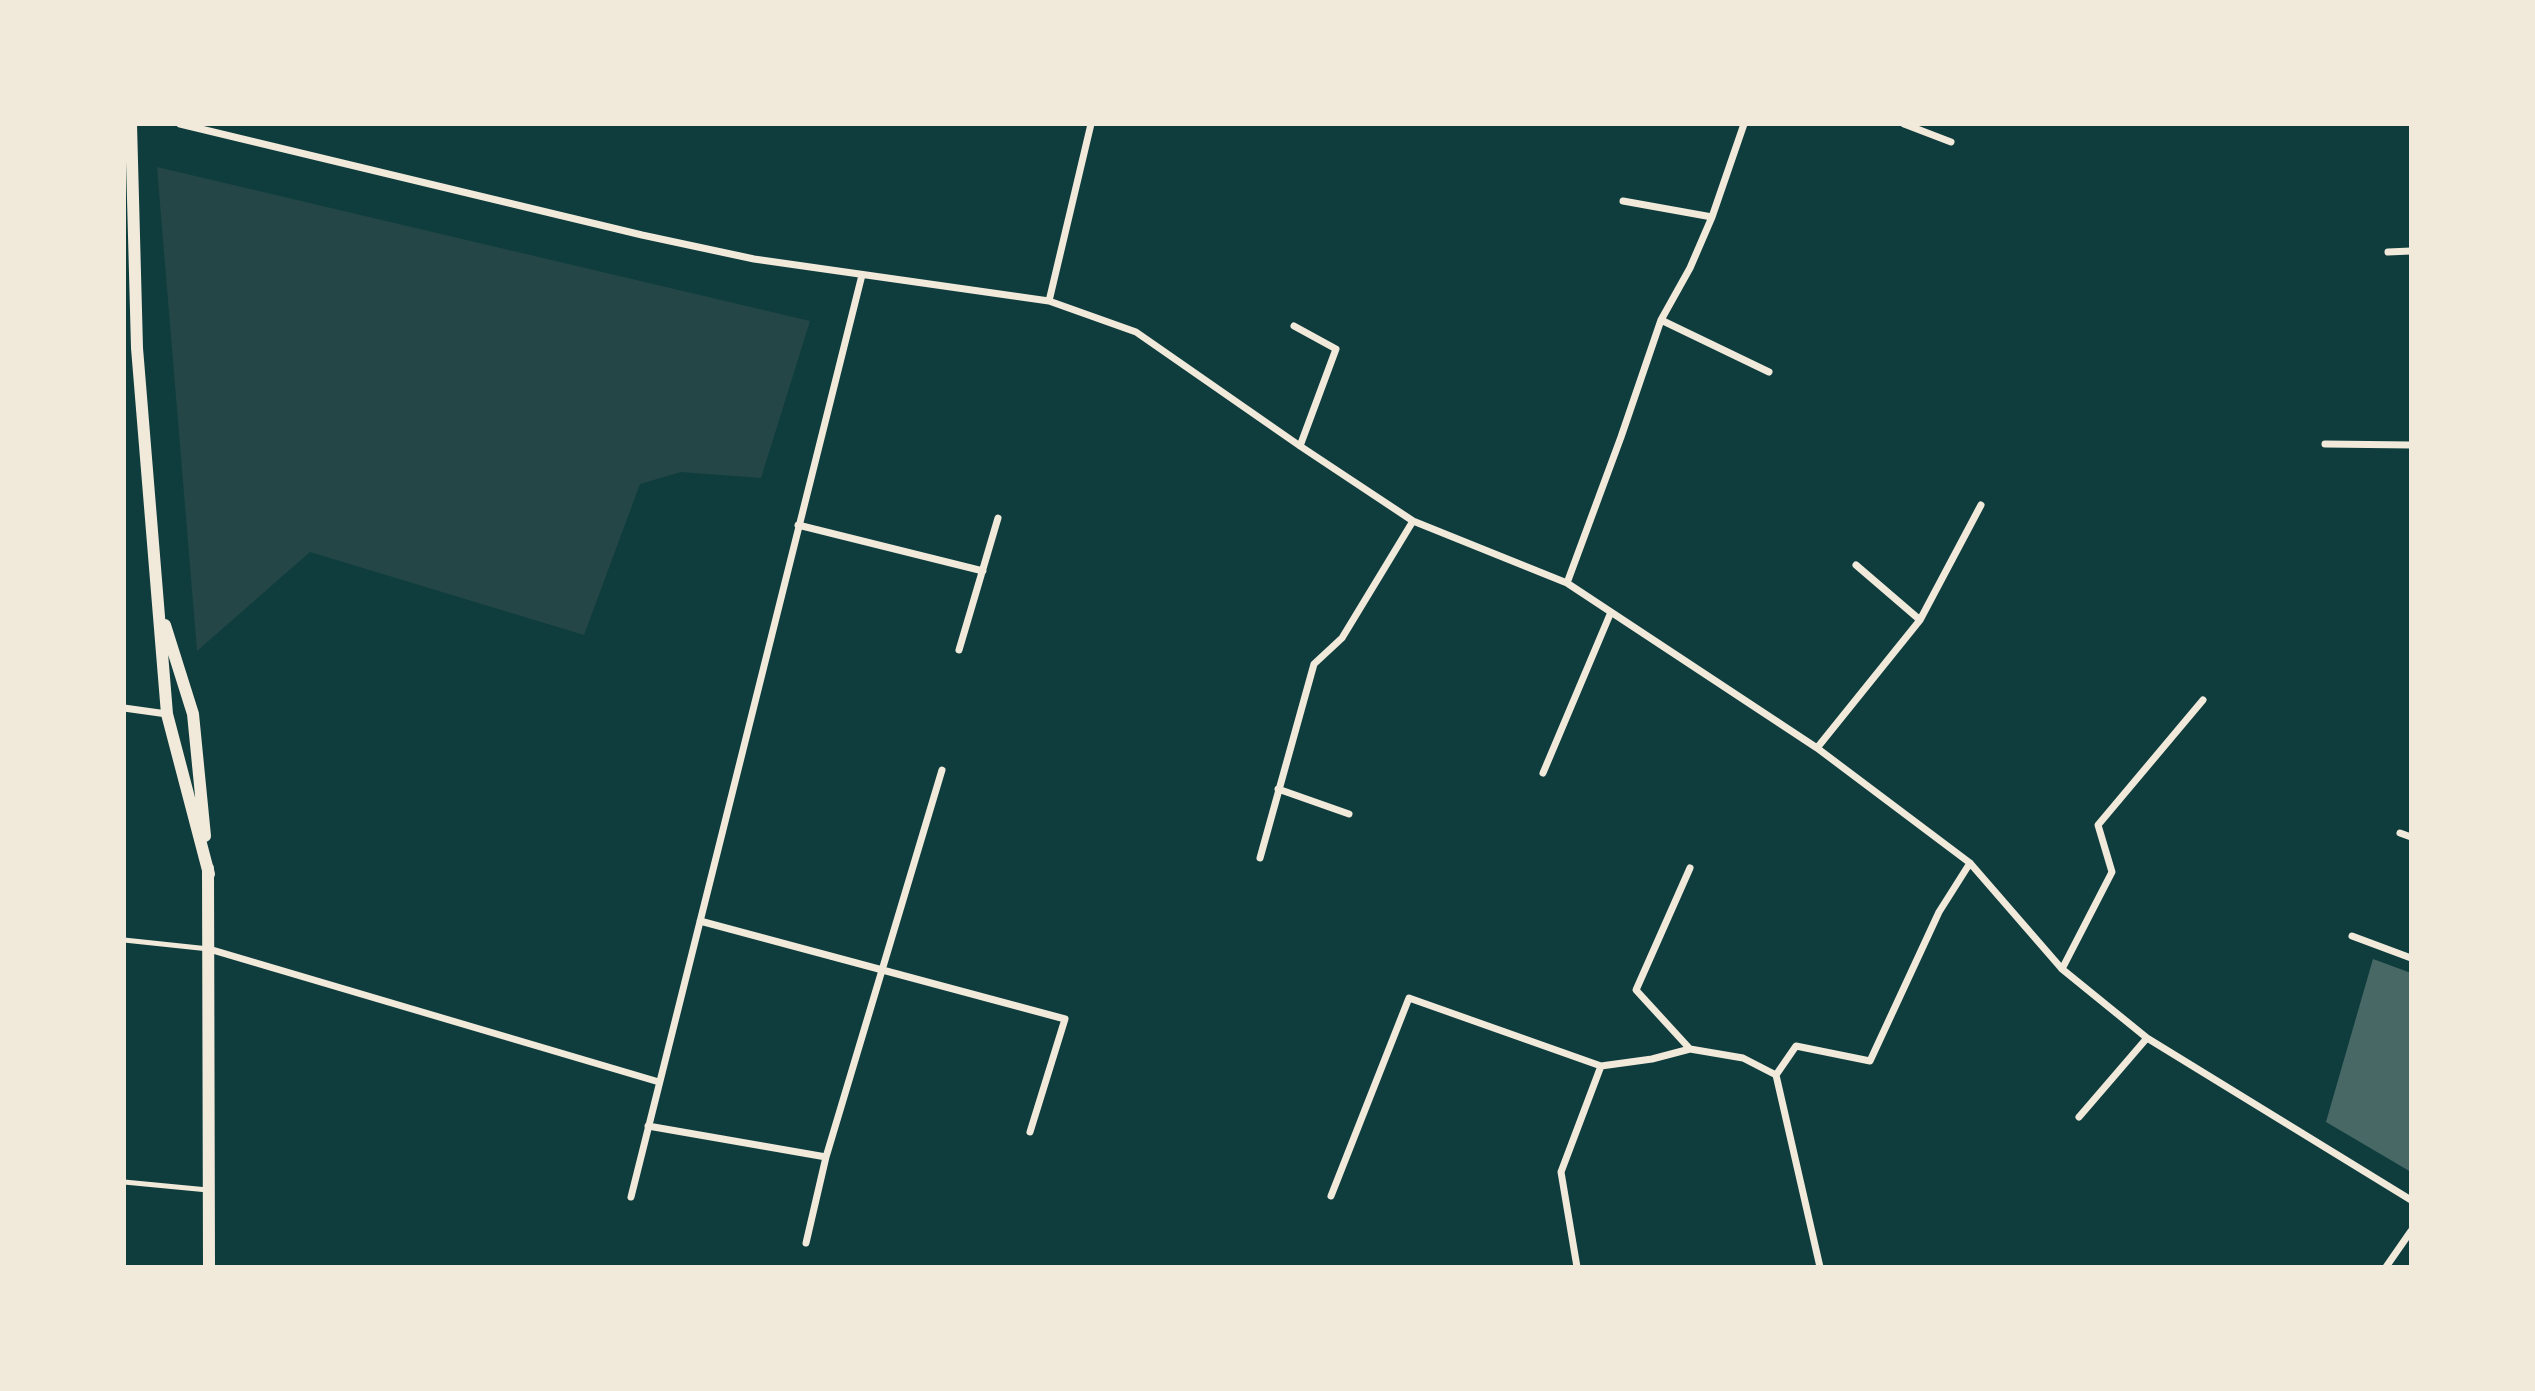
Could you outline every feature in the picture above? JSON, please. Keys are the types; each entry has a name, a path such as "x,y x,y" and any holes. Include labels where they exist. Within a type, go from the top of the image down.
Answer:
{"street":[{"path":"131,124 137,348 167,714 209,874"},
{"path":"180,124 670,242 754,259 1049,301 1136,332 1413,521 1567,583 1817,748 1970,863 2062,970 2147,1038 2411,1200"},
{"path":"1049,301 1091,124"},
{"path":"1567,583 1661,320 1690,268 1712,217 1744,124"},
{"path":"1904,124 1951,142"},
{"path":"1623,201 1712,217"},
{"path":"2388,252 2411,251"},
{"path":"631,1197 862,275"},
{"path":"1661,320 1769,372"},
{"path":"1294,326 1336,349 1300,446"},
{"path":"2325,444 2411,445"},
{"path":"1817,748 1920,620 1980,505"},
{"path":"959,650 998,518"},
{"path":"1260,858 1314,664 1342,638 1413,521"},
{"path":"798,525 983,571"},
{"path":"1856,565 1920,620"},
{"path":"158,603 193,714 209,874 209,1267"},
{"path":"1543,773 1611,612"},
{"path":"2062,970 2112,872 2098,825 2203,700"},
{"path":"124,708 167,714 193,714"},
{"path":"806,1243 826,1157 942,769"},
{"path":"1278,789 1349,814"},
{"path":"2400,833 2411,837"},
{"path":"1820,1267 1776,1076 1796,1046 1870,1061 1939,912 1970,863"},
{"path":"1690,868 1636,990 1690,1049"},
{"path":"700,921 1065,1019 1030,1132"},
{"path":"2352,936 2411,958"},
{"path":"209,949 659,1082"},
{"path":"1331,1196 1409,998 1601,1066 1652,1059 1690,1049 1743,1058 1776,1076"},
{"path":"2079,1117 2147,1038"},
{"path":"1577,1267 1561,1172 1601,1066"},
{"path":"648,1126 826,1157"},
{"path":"2386,1267 2411,1231"}],"lane":[{"path":"124,940 209,949"},
{"path":"124,1182 209,1190"}],"shaded area":[{"path":"157,167 810,321 761,478 681,472 640,484 584,635 310,552 197,651"}],"building":[{"path":"2373,959 2411,973 2411,1172 2326,1122"}]}
